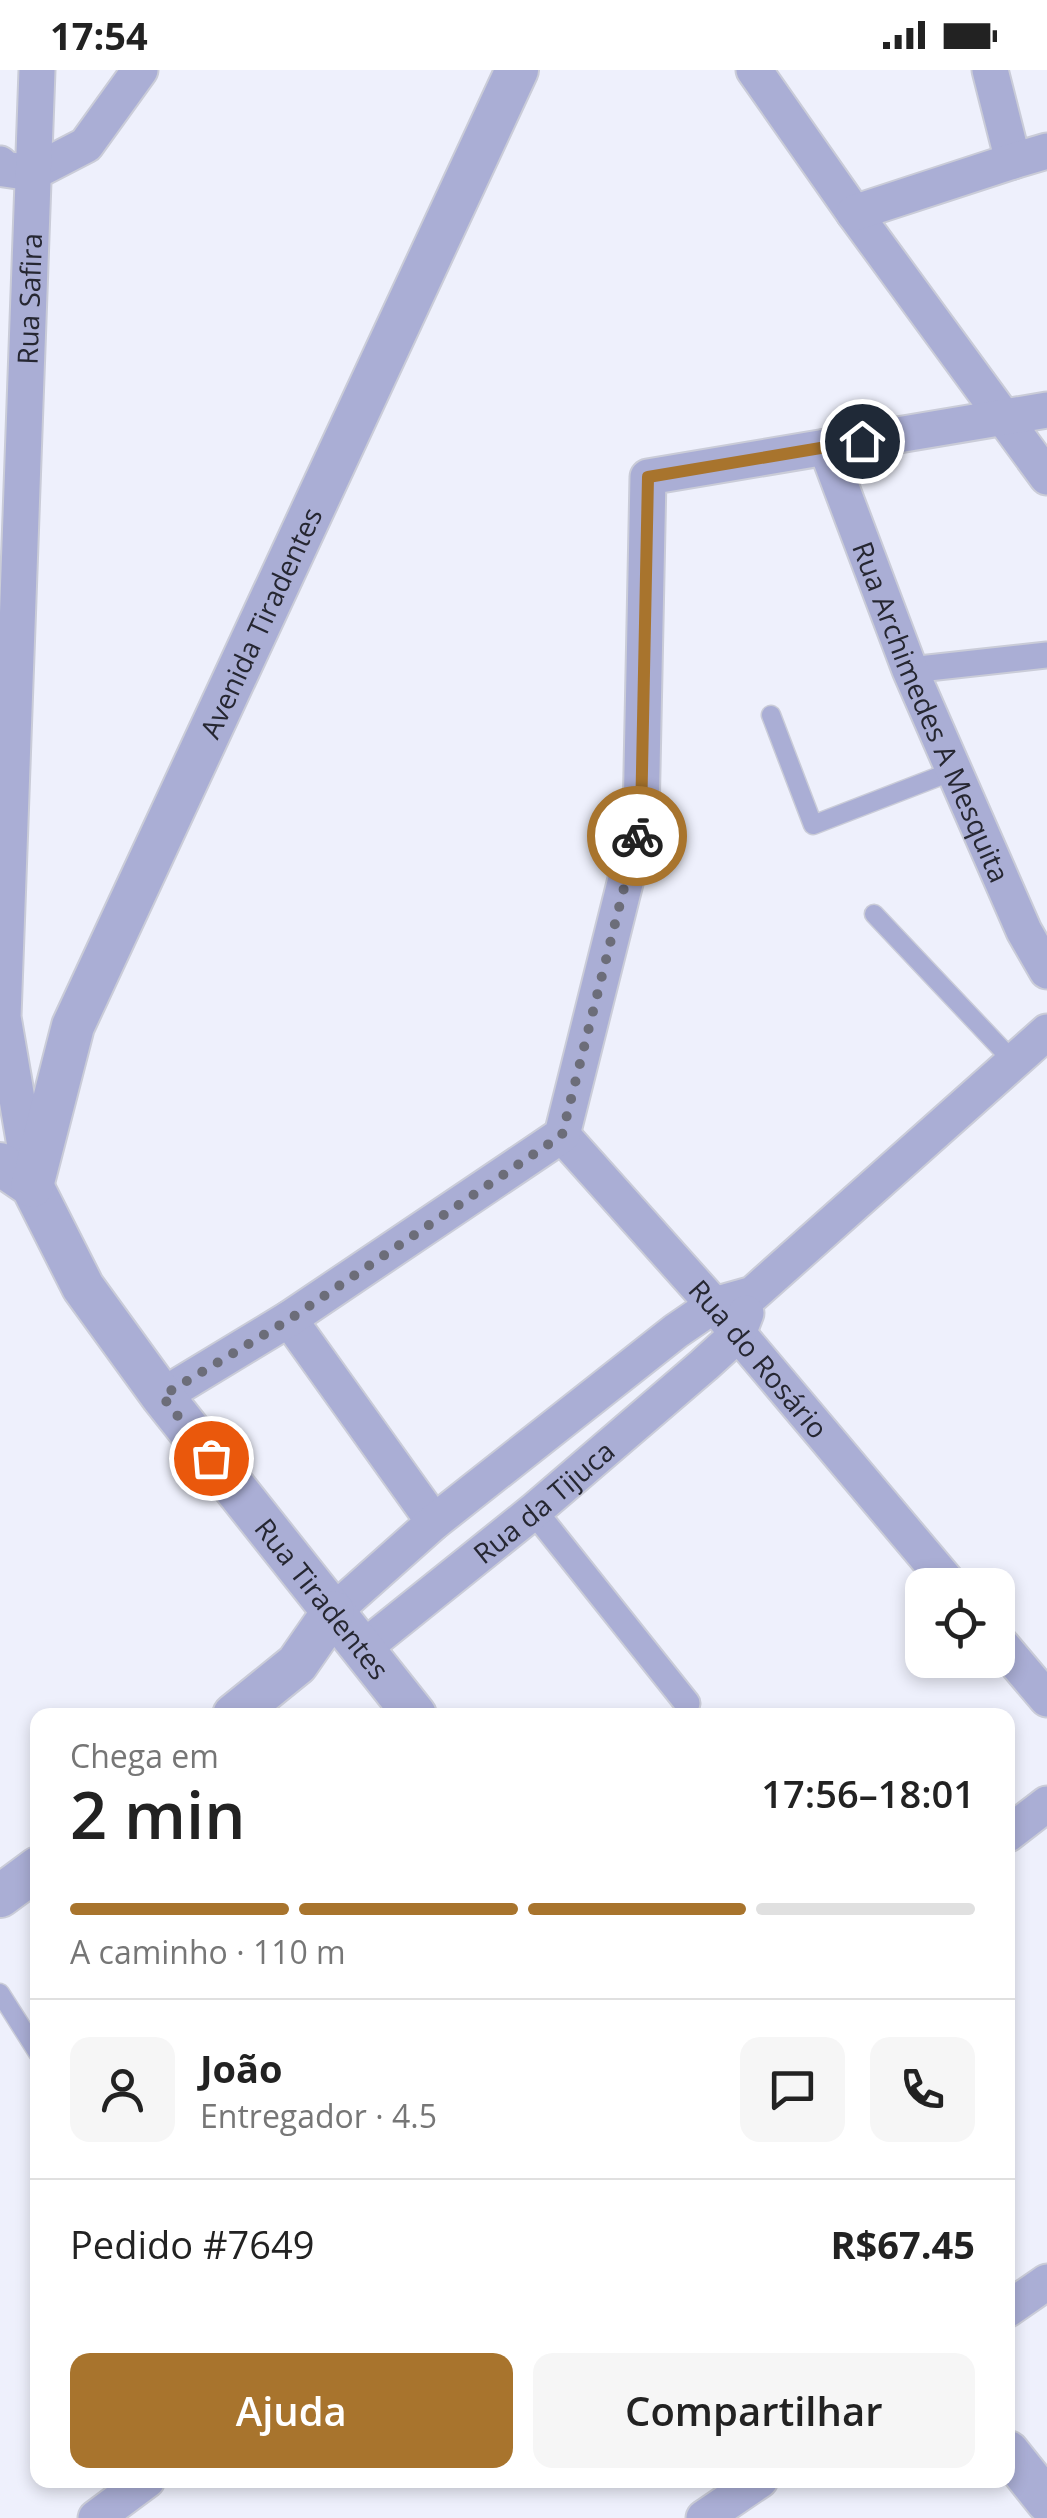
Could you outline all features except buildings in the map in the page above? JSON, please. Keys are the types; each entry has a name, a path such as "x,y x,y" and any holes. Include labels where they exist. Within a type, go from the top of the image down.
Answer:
{"street":[{"name":"Rua Safira","path":"16,1175 3,1017 16,169 37,70"},
{"path":"16,169 86,145 140,70"},
{"name":"Avenida Tiradentes","path":"16,1175 73,1026 517,70"},
{"path":"754,70 1047,477"},
{"path":"990,70 1012,160"},
{"path":"854,214 1012,160 1047,152"},
{"path":"162,1396 290,1319 562,1135 641,819 648,477 1047,410"},
{"name":"Rua Archimedes A Mesquita","path":"826,447 910,670 1024,931 1047,971"},
{"path":"910,670 1047,655"},
{"name":"Rua da Tijuca","path":"243,1708 297,1664 332,1612 434,1522 714,1305 753,1294 1047,1032"},
{"name":"Rua do Rosário","path":"562,1135 714,1305 936,1568"},
{"name":"Rua Tiradentes","path":"16,1175 83,1287 162,1396 409,1708"},
{"name":"Rua da Tijuca","path":"297,1664 361,1650 534,1511 738,1334 753,1294"},
{"path":"290,1319 434,1522"},
{"path":"534,1511 687,1703"},
{"path":"1015,1661 1047,1700"},
{"path":"1015,1829 1047,1804"},
{"path":"0,1896 30,1874"},
{"path":"1015,2305 1047,2282"},
{"path":"1015,2461 1047,2501"},
{"path":"96,2518 136,2488"},
{"path":"704,2518 748,2488"}],"lane":[{"path":"770,715 813,826 953,771"},
{"path":"874,914 1012,1061"},
{"path":"0,1993 30,2040"}],"way so far":[{"path":"211,1458 162,1396 290,1319 562,1135 637,836"}],"route":[{"path":"637,836 641,819 648,477 862,441"}]}
